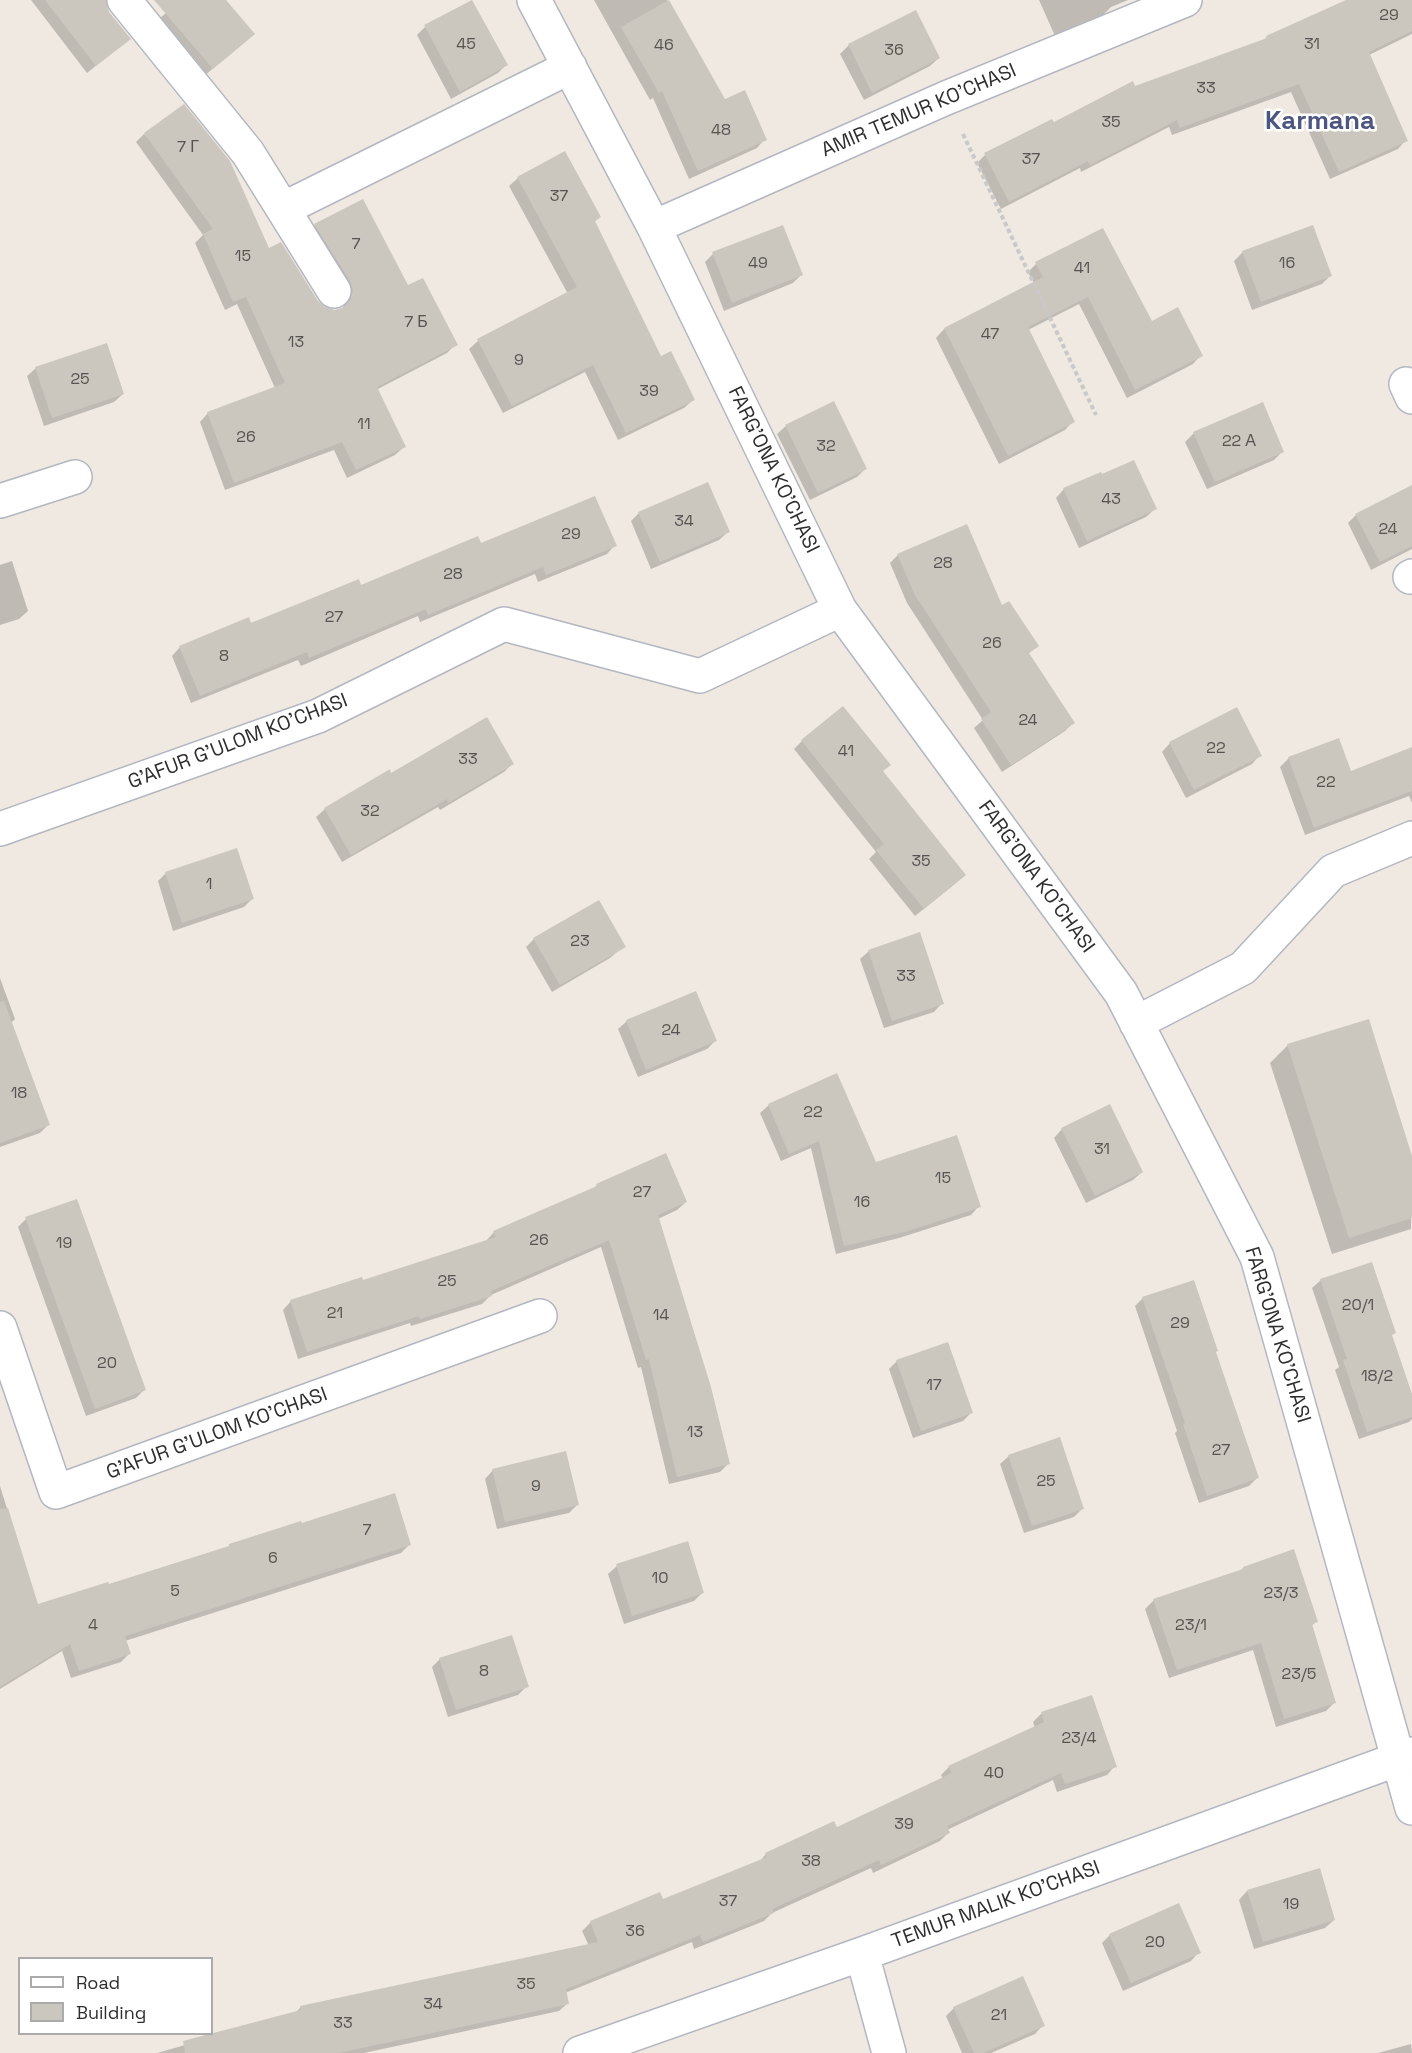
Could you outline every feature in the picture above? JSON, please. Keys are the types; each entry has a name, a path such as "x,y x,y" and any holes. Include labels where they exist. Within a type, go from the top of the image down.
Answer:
{"street":[{"path":"124,0 248,153 334,291"},
{"name":"FARG'ONA KO'CHASI","path":"534,0 654,226 840,610 1121,993 1257,1257 1405,1756 1412,1808"},
{"name":"AMIR TEMUR KO'CHASI","path":"654,226 946,98 1185,0"},
{"path":"283,209 570,67"},
{"path":"0,501 75,477"},
{"name":"G'AFUR G'ULOM KO'CHASI","path":"0,829 318,716 504,624 699,676 840,610"},
{"path":"1136,1023 1243,968 1333,871 1412,838"},
{"name":"G'AFUR G'ULOM KO'CHASI","path":"0,1328 56,1492 540,1316"},
{"name":"TEMUR MALIK KO'CHASI","path":"580,2053 861,1954 1405,1756"},
{"path":"861,1954 889,2053"}],"path":[{"path":"946,98 1096,415"}],"building":[{"path":"45,0 106,0 109,12 131,39 96,66"},
{"path":"154,0 226,0 255,34 213,69"},
{"path":"472,0 508,65 460,92 424,25"},
{"path":"669,0 725,99 745,90 767,140 698,171 662,91 659,93 621,27"},
{"path":"1346,0 1412,0 1412,31 1369,52 1408,141 1339,172 1299,84 1180,128 1177,120 1090,165 1088,161 1009,202 984,153 1052,119 1054,122 1133,81 1135,86 1267,38 1266,36"},
{"path":"916,10 940,58 872,93 848,44"},
{"path":"184,104 230,161 269,248 281,242 318,301 325,307 335,310 344,307 351,299 353,290 350,281 314,224 363,199 408,285 423,278 458,345 377,387 406,447 356,470 342,442 234,483 207,412 285,383 246,297 233,302 203,234 213,229 144,133"},
{"path":"565,151 601,217 595,221 661,356 671,351 695,400 626,433 593,365 512,406 477,339 577,287 517,177"},
{"path":"783,225 803,275 732,303 712,252"},
{"path":"1313,225 1332,276 1261,302 1242,251"},
{"path":"1103,228 1152,321 1178,307 1203,356 1135,390 1088,297 1028,327 1075,422 1008,456 944,328 1043,277 1035,262"},
{"path":"107,343 124,394 52,418 35,367"},
{"path":"834,401 867,469 818,493 785,425"},
{"path":"1263,402 1284,452 1215,482 1193,432"},
{"path":"1134,460 1157,509 1087,541 1063,488"},
{"path":"708,482 730,532 660,562 638,512"},
{"path":"1412,485 1412,546 1380,562 1355,514"},
{"path":"595,496 617,546 546,575 543,567 428,615 426,609 309,658 307,652 200,696 179,646 249,617 251,623 359,579 361,585 478,536 481,543"},
{"path":"967,524 1002,605 1009,601 1039,646 1029,653 1075,723 1011,765 981,719 991,712 915,595 897,554"},
{"path":"843,706 891,765 883,771 966,875 924,909 876,850 884,844 801,740"},
{"path":"1237,707 1262,756 1194,790 1169,742"},
{"path":"487,717 514,764 448,803 447,799 351,855 324,808 390,769 391,773"},
{"path":"1339,738 1351,771 1412,747 1412,791 1314,828 1288,757"},
{"path":"237,848 254,899 182,923 165,872"},
{"path":"599,900 626,947 560,985 533,938"},
{"path":"920,932 944,1004 892,1021 868,950"},
{"path":"696,991 717,1041 646,1070 626,1020"},
{"path":"4,1001 50,1125 0,1143 0,1002"},
{"path":"1369,1019 1412,1156 1412,1218 1349,1238 1287,1044"},
{"path":"837,1073 876,1162 957,1135 981,1207 908,1231 844,1246 819,1141 789,1154 768,1104"},
{"path":"1110,1104 1143,1172 1095,1196 1061,1128"},
{"path":"666,1153 687,1202 658,1215 711,1387 730,1464 677,1477 649,1359 646,1360 609,1240 491,1291 492,1296 420,1319 419,1316 307,1352 290,1300 362,1277 363,1280 496,1237 493,1231"},
{"path":"77,1199 146,1390 95,1409 25,1217"},
{"path":"1372,1262 1396,1333 1392,1335 1412,1394 1412,1417 1367,1432 1343,1360 1347,1359 1320,1279"},
{"path":"1194,1280 1259,1478 1207,1496 1142,1297"},
{"path":"948,1342 973,1413 921,1431 896,1360"},
{"path":"1060,1437 1084,1509 1032,1526 1008,1455"},
{"path":"566,1451 579,1505 505,1522 492,1469"},
{"path":"395,1493 411,1545 125,1636 131,1654 79,1671 70,1644 0,1687 0,1509 8,1508 38,1604 108,1582 109,1584 301,1521 302,1523"},
{"path":"688,1541 704,1593 632,1616 616,1564"},
{"path":"1294,1549 1318,1622 1312,1624 1336,1703 1284,1719 1261,1643 1177,1670 1153,1599 1243,1569 1243,1567"},
{"path":"512,1635 529,1687 456,1710 439,1658"},
{"path":"1092,1695 1117,1767 1065,1784 1061,1773 947,1826 950,1833 881,1865 879,1860 772,1909 774,1913 703,1942 700,1935 566,1989 569,2004 338,2053 185,2053 183,2041 213,2035 213,2033 301,2010 300,2006 598,1942 590,1921 660,1892 663,1899 767,1857 765,1853 834,1821 837,1827 952,1773 948,1766 1044,1722 1041,1712"},
{"path":"1320,1868 1335,1920 1263,1942 1247,1890"},
{"path":"1179,1903 1201,1953 1131,1983 1109,1934"},
{"path":"1023,1976 1045,2026 983,2053 974,2053 953,2007"}],"district":[{"name":"Karmana","path":"1320,122"}]}
